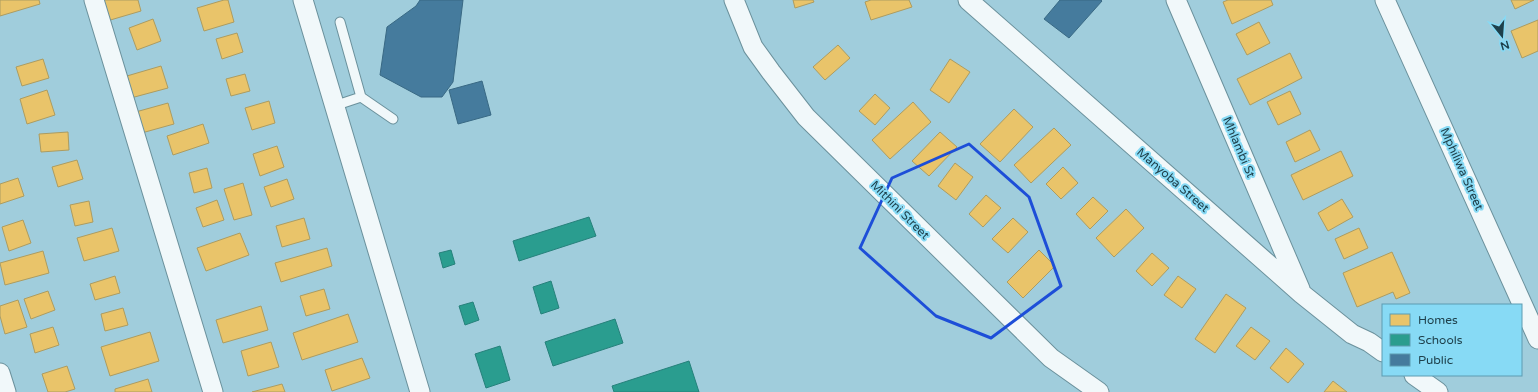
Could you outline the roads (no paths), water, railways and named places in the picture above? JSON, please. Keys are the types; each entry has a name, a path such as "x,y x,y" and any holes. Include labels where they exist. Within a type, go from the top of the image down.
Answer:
{"street":[{"path":"94,0 213,392"},
{"path":"303,0 420,392"},
{"name":"Mithini Street","path":"734,0 753,47 806,117 1051,358 1099,392"},
{"name":"Manyoba Street","path":"968,0 1302,294 1352,334 1369,342 1382,351"},
{"name":"Mhlambi St","path":"1176,0 1302,294"},
{"name":"Mphiliwa Street","path":"1385,0 1538,339"},
{"path":"0,373 6,392"},
{"path":"1415,376 1438,392"}],"lane":[{"path":"340,22 361,97 393,119"},
{"path":"334,106 361,97"}]}
